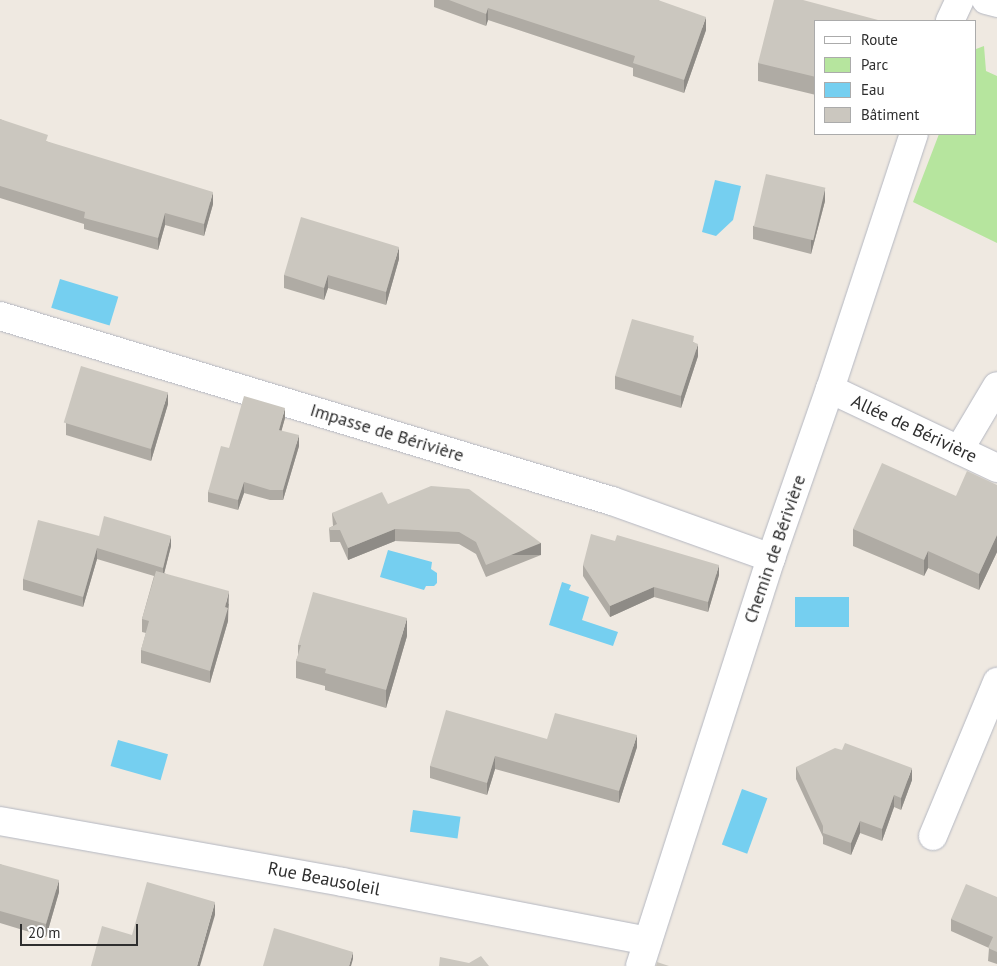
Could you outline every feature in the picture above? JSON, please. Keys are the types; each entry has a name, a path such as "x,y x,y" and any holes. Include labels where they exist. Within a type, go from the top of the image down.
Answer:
{"street":[{"path":"950,20 960,0"},
{"path":"986,0 997,3"},
{"name":"Chemin de Bérivière","path":"643,954 771,558 830,389 914,135"},
{"name":"Impasse de Bérivière","path":"0,316 612,501 771,558"},
{"path":"959,450 997,386"},
{"name":"Allée de Bérivière","path":"830,389 997,468"},
{"path":"933,836 997,682"},
{"name":"Rue Beausoleil","path":"0,821 342,882 643,954"}],"green space":[{"path":"984,46 986,71 997,76 997,243 913,202 939,135 977,135 977,49"}],"water":[{"path":"715,180 741,186 733,220 716,236 702,232"},
{"path":"60,279 118,297 110,326 51,308"},
{"path":"388,550 432,562 431,569 437,573 437,583 434,586 426,586 424,590 380,577"},
{"path":"562,582 571,585 569,590 589,597 582,620 618,632 613,646 549,625"},
{"path":"795,597 849,597 849,627 795,627"},
{"path":"118,740 168,754 161,780 111,766"},
{"path":"742,789 767,798 747,854 722,844"},
{"path":"413,810 461,817 457,838 410,832"}],"building":[{"path":"449,0 658,0 706,17 684,80 633,63 635,56 488,8 486,14"},
{"path":"774,0 803,0 878,20 814,20 814,77 758,63"},
{"path":"0,119 48,135 46,141 213,192 204,224 165,213 158,238 84,218 85,212 0,186"},
{"path":"766,174 825,188 813,240 754,227"},
{"path":"301,217 399,247 386,292 328,275 324,288 284,275"},
{"path":"632,319 694,336 693,342 698,344 681,396 615,376"},
{"path":"81,366 168,393 151,449 64,422"},
{"path":"244,396 285,408 279,430 299,435 283,490 270,490 244,482 238,500 208,492 221,446 229,448"},
{"path":"882,463 956,496 967,471 997,485 997,535 979,574 928,551 924,560 853,529"},
{"path":"431,486 469,489 541,543 486,565 476,542 459,532 395,529 348,548 340,530 330,530 329,528 337,524 332,513 382,492 388,504"},
{"path":"104,516 171,536 163,568 97,548 83,597 23,579 38,520 99,536"},
{"path":"591,534 615,541 617,535 719,565 708,602 654,587 610,606 583,565"},
{"path":"156,571 229,591 225,607 228,608 210,671 141,650 149,621 142,619"},
{"path":"313,592 407,618 386,690 325,673 326,669 296,661 301,645 298,645"},
{"path":"446,710 547,739 555,713 637,735 619,791 495,756 487,783 430,766"},
{"path":"845,743 912,768 901,798 894,795 882,829 860,821 851,843 823,833 823,826 796,767 835,748 842,750"},
{"path":"0,864 59,880 46,924 0,911"},
{"path":"147,882 215,902 197,966 91,966 102,926 132,935"},
{"path":"966,884 997,897 997,952 988,948 993,937 951,919"},
{"path":"274,928 353,952 349,966 263,966"},
{"path":"481,956 489,966 439,966 440,957 469,963"},
{"path":"657,962 669,966 656,966"}]}
